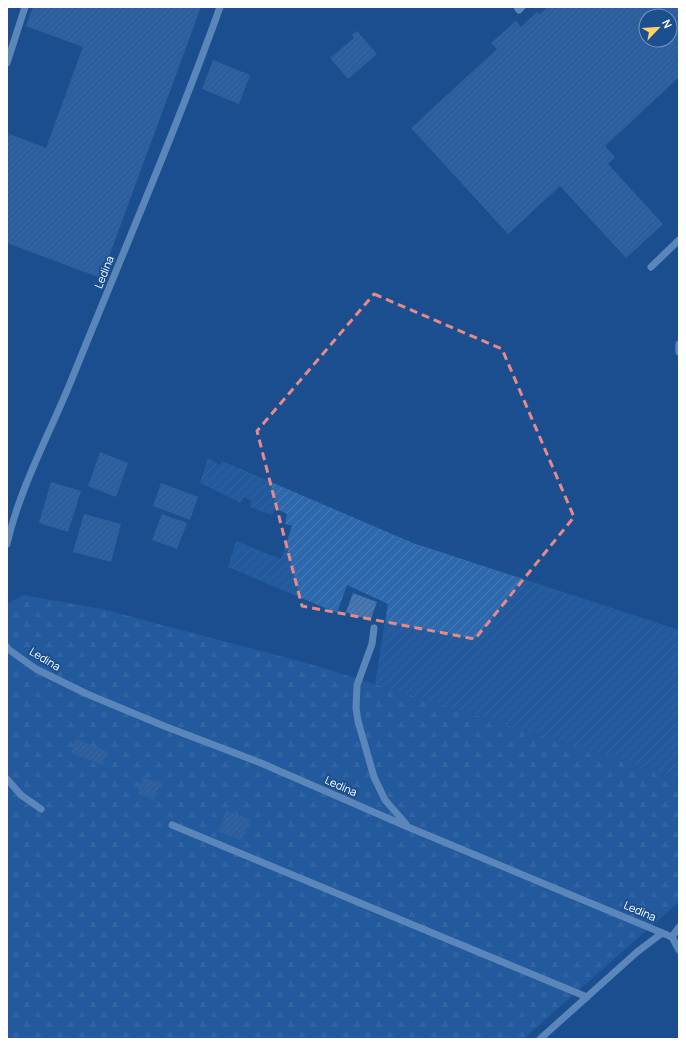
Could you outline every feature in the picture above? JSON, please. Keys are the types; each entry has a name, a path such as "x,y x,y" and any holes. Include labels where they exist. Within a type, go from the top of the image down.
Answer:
{"street":[{"path":"7,63 25,7"},
{"name":"Ledina","path":"7,544 11,528 32,471 69,387 191,86 220,7"},
{"path":"517,7 519,10 522,7"},
{"path":"651,267 679,240"},
{"path":"679,344 679,352"},
{"path":"374,628 372,644 357,685 357,715 374,777 385,800 408,827"},
{"name":"Ledina","path":"7,647 36,670 87,694 261,763 408,827 672,937"},
{"path":"7,779 21,795 41,809"},
{"path":"172,825 587,997"},
{"path":"679,927 672,937 679,950"},
{"path":"540,1039 637,952 662,933"}],"highlighted area":[{"path":"374,294 502,349 574,517 475,639 302,606 257,431"}],"green space":[{"path":"208,458 220,465 222,461 413,543 679,630 679,778 375,684 388,604 347,585 337,613 228,567 236,541 281,559 292,526 285,524 287,514 275,508 272,515 250,507 251,500 243,497 241,503 200,483"},
{"path":"24,595 102,609 310,664 679,778 679,902 523,1039 7,1039 7,604"}],"building":[{"path":"33,7 201,7 101,278 7,243 7,133 46,148 83,47 26,26"},
{"path":"548,7 679,7 679,77 605,146 615,157 608,164 663,224 626,258 560,186 508,234 411,128 497,49 491,43 516,21 521,27 537,12 540,14"},
{"path":"357,31 377,54 348,79 330,58 354,38 352,35"},
{"path":"213,60 250,75 239,104 202,89"},
{"path":"100,452 128,463 116,497 88,486"},
{"path":"51,482 81,491 68,532 39,523"},
{"path":"161,483 198,497 190,520 153,506"},
{"path":"84,514 121,524 111,562 73,552"},
{"path":"162,514 187,523 177,549 152,540"},
{"path":"353,593 377,602 370,621 346,612"},
{"path":"76,739 108,752 103,765 71,753"},
{"path":"143,777 160,784 154,800 137,793"},
{"path":"226,811 250,819 242,840 218,832"}]}
